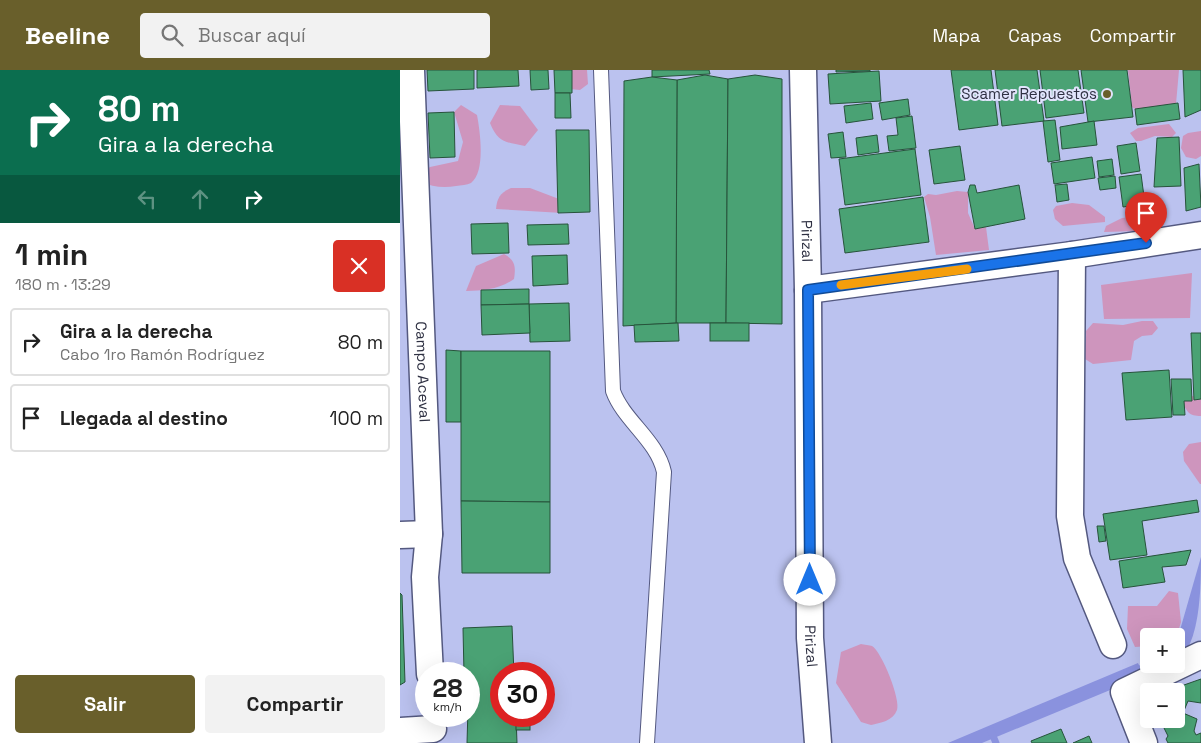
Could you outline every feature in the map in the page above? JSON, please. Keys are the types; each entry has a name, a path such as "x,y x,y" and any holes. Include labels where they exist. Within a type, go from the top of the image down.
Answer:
{"street":[{"name":"Campo Aceval","path":"411,70 410,315 429,534 425,577 429,662"},
{"name":"Pirizal","path":"804,70 808,290 810,638 818,743"},
{"path":"808,290 1072,255 1201,235"},
{"path":"1072,255 1070,516 1077,558 1113,645"},
{"path":"400,535 429,534"},
{"path":"1144,743 1124,692 1201,655"},
{"path":"400,731 433,730"}],"lane":[{"path":"601,70 613,391 619,404 658,454 664,472 647,743"}],"shaded area":[{"path":"566,70 587,70 588,84 580,90 569,89"},
{"path":"1128,70 1179,70 1176,104 1135,109 1132,107"},
{"path":"461,105 477,115 481,151 476,178 469,184 452,187 434,186 421,182 423,172 430,167 458,161 463,142 454,112"},
{"path":"500,105 520,106 538,130 525,146 503,140 493,130 490,123"},
{"path":"1169,124 1176,133 1172,137 1155,136 1136,141 1130,133 1138,128"},
{"path":"1201,131 1201,156 1196,159 1186,157 1181,148 1183,136 1188,133"},
{"path":"511,188 530,188 559,199 562,213 496,209 500,196"},
{"path":"957,191 968,192 968,213 975,229 986,227 989,250 936,255 930,217 924,197 928,194 936,195"},
{"path":"1072,203 1089,205 1105,217 1105,222 1063,226 1055,219 1053,210 1056,206"},
{"path":"1132,217 1141,220 1146,228 1138,231 1104,232 1106,226 1122,218"},
{"path":"504,254 514,264 514,279 491,289 466,291 476,266"},
{"path":"1192,273 1190,318 1104,319 1101,285"},
{"path":"1153,321 1158,328 1152,335 1142,336 1134,341 1131,360 1093,364 1085,359 1086,331 1093,323 1123,325"},
{"path":"1185,397 1201,397 1201,416 1189,413 1182,401 1185,401"},
{"path":"1201,442 1200,484 1184,461 1183,452 1189,444"},
{"path":"1169,591 1178,593 1181,622 1179,628 1140,628 1140,647 1135,647 1127,629 1128,606 1157,606"},
{"path":"861,644 872,646 881,657 893,687 897,705 897,710 893,717 871,725 861,722 836,683 841,652"}],"water":[{"path":"1201,557 1198,613 1195,628 1185,651 1185,628 1181,628"},
{"path":"1138,663 1140,673 1143,673 1144,676 982,743 948,743"}],"building":[{"path":"427,70 474,70 474,89 428,91"},
{"path":"477,70 518,70 519,86 477,88"},
{"path":"530,70 548,70 549,89 531,90"},
{"path":"554,70 572,70 572,93 555,93"},
{"path":"652,70 709,70 710,74 652,77"},
{"path":"836,70 870,70 870,71 836,72"},
{"path":"951,70 991,70 998,125 959,130"},
{"path":"995,70 1037,70 1044,121 1002,126"},
{"path":"1040,70 1078,70 1084,113 1046,118"},
{"name":"Scamer Repuestos","path":"1081,70 1127,70 1133,117 1088,122"},
{"path":"1183,70 1201,70 1201,110 1185,117"},
{"path":"879,71 881,101 830,104 828,74"},
{"path":"705,75 728,79 726,323 676,323 677,80"},
{"path":"755,75 782,79 782,324 726,323 728,79"},
{"path":"652,77 677,80 676,323 623,326 624,81"},
{"path":"555,93 570,93 571,118 555,118"},
{"path":"908,99 910,115 882,120 879,103"},
{"path":"871,103 873,119 846,123 844,106"},
{"path":"1178,103 1180,119 1137,125 1135,109"},
{"path":"454,112 455,157 430,158 428,113"},
{"path":"912,116 916,148 889,151 887,136 898,135 896,118"},
{"path":"1055,120 1060,160 1048,162 1043,121"},
{"path":"1094,121 1097,145 1062,149 1060,127"},
{"path":"556,130 589,130 590,212 558,213"},
{"path":"843,132 846,157 831,158 828,134"},
{"path":"877,135 879,152 858,155 856,138"},
{"path":"1179,137 1181,186 1154,187 1157,138"},
{"path":"1136,143 1140,171 1121,174 1117,146"},
{"path":"960,146 965,180 934,184 929,150"},
{"path":"915,149 921,195 845,205 839,159"},
{"path":"1092,157 1095,178 1054,184 1051,163"},
{"path":"1112,159 1114,175 1099,177 1097,161"},
{"path":"1199,164 1201,207 1186,211 1184,168"},
{"path":"1141,174 1145,204 1123,207 1119,177"},
{"path":"1115,176 1116,188 1100,190 1098,178"},
{"path":"1067,184 1069,200 1057,202 1055,185"},
{"path":"970,185 975,185 977,193 1019,185 1025,219 975,229 968,192"},
{"path":"923,197 929,242 845,253 839,209"},
{"path":"508,223 509,253 472,254 471,224"},
{"path":"568,224 569,244 528,245 527,225"},
{"path":"567,255 568,284 533,286 532,256"},
{"path":"529,289 529,304 481,305 481,290"},
{"path":"569,303 570,341 530,342 529,304"},
{"path":"529,304 530,333 482,335 481,305"},
{"path":"678,323 679,341 635,342 634,325"},
{"path":"710,323 749,323 749,341 710,341"},
{"path":"1191,333 1201,333 1201,399 1194,400"},
{"path":"446,350 461,351 461,422 446,422"},
{"path":"461,351 550,351 550,502 461,501"},
{"path":"1169,370 1172,417 1126,420 1122,373"},
{"path":"1171,379 1191,379 1192,401 1184,401 1185,415 1173,415"},
{"path":"1197,500 1199,512 1142,521 1147,555 1110,560 1103,514"},
{"path":"461,501 550,502 550,573 462,573"},
{"path":"1097,526 1104,526 1106,541 1099,542"},
{"path":"1191,550 1186,565 1162,567 1165,582 1123,588 1119,561"},
{"path":"400,593 402,595 405,682 400,685"},
{"path":"512,626 514,662 490,662 490,727 516,727 517,743 467,743 467,727 480,727 480,662 464,662 463,628"},
{"path":"1201,679 1201,703 1188,701 1185,708 1185,685"},
{"path":"1185,714 1197,719 1194,731 1196,735 1201,733 1201,743 1168,743 1166,739 1168,736 1164,728 1185,728"},
{"path":"516,727 530,727 530,730 516,730"},
{"path":"1061,729 1067,743 1032,743 1031,741"},
{"path":"1089,736 1092,743 1073,743"}],"waterway":[{"path":"1132,672 1140,669"},
{"path":"991,731 996,743"}],"slow traffic":[{"path":"841,285 967,269"}],"place":[{"name":"Scamer Repuestos","path":"1107,94"}],"route":[{"path":"810,580 808,290 1072,255 1146,243"}]}
